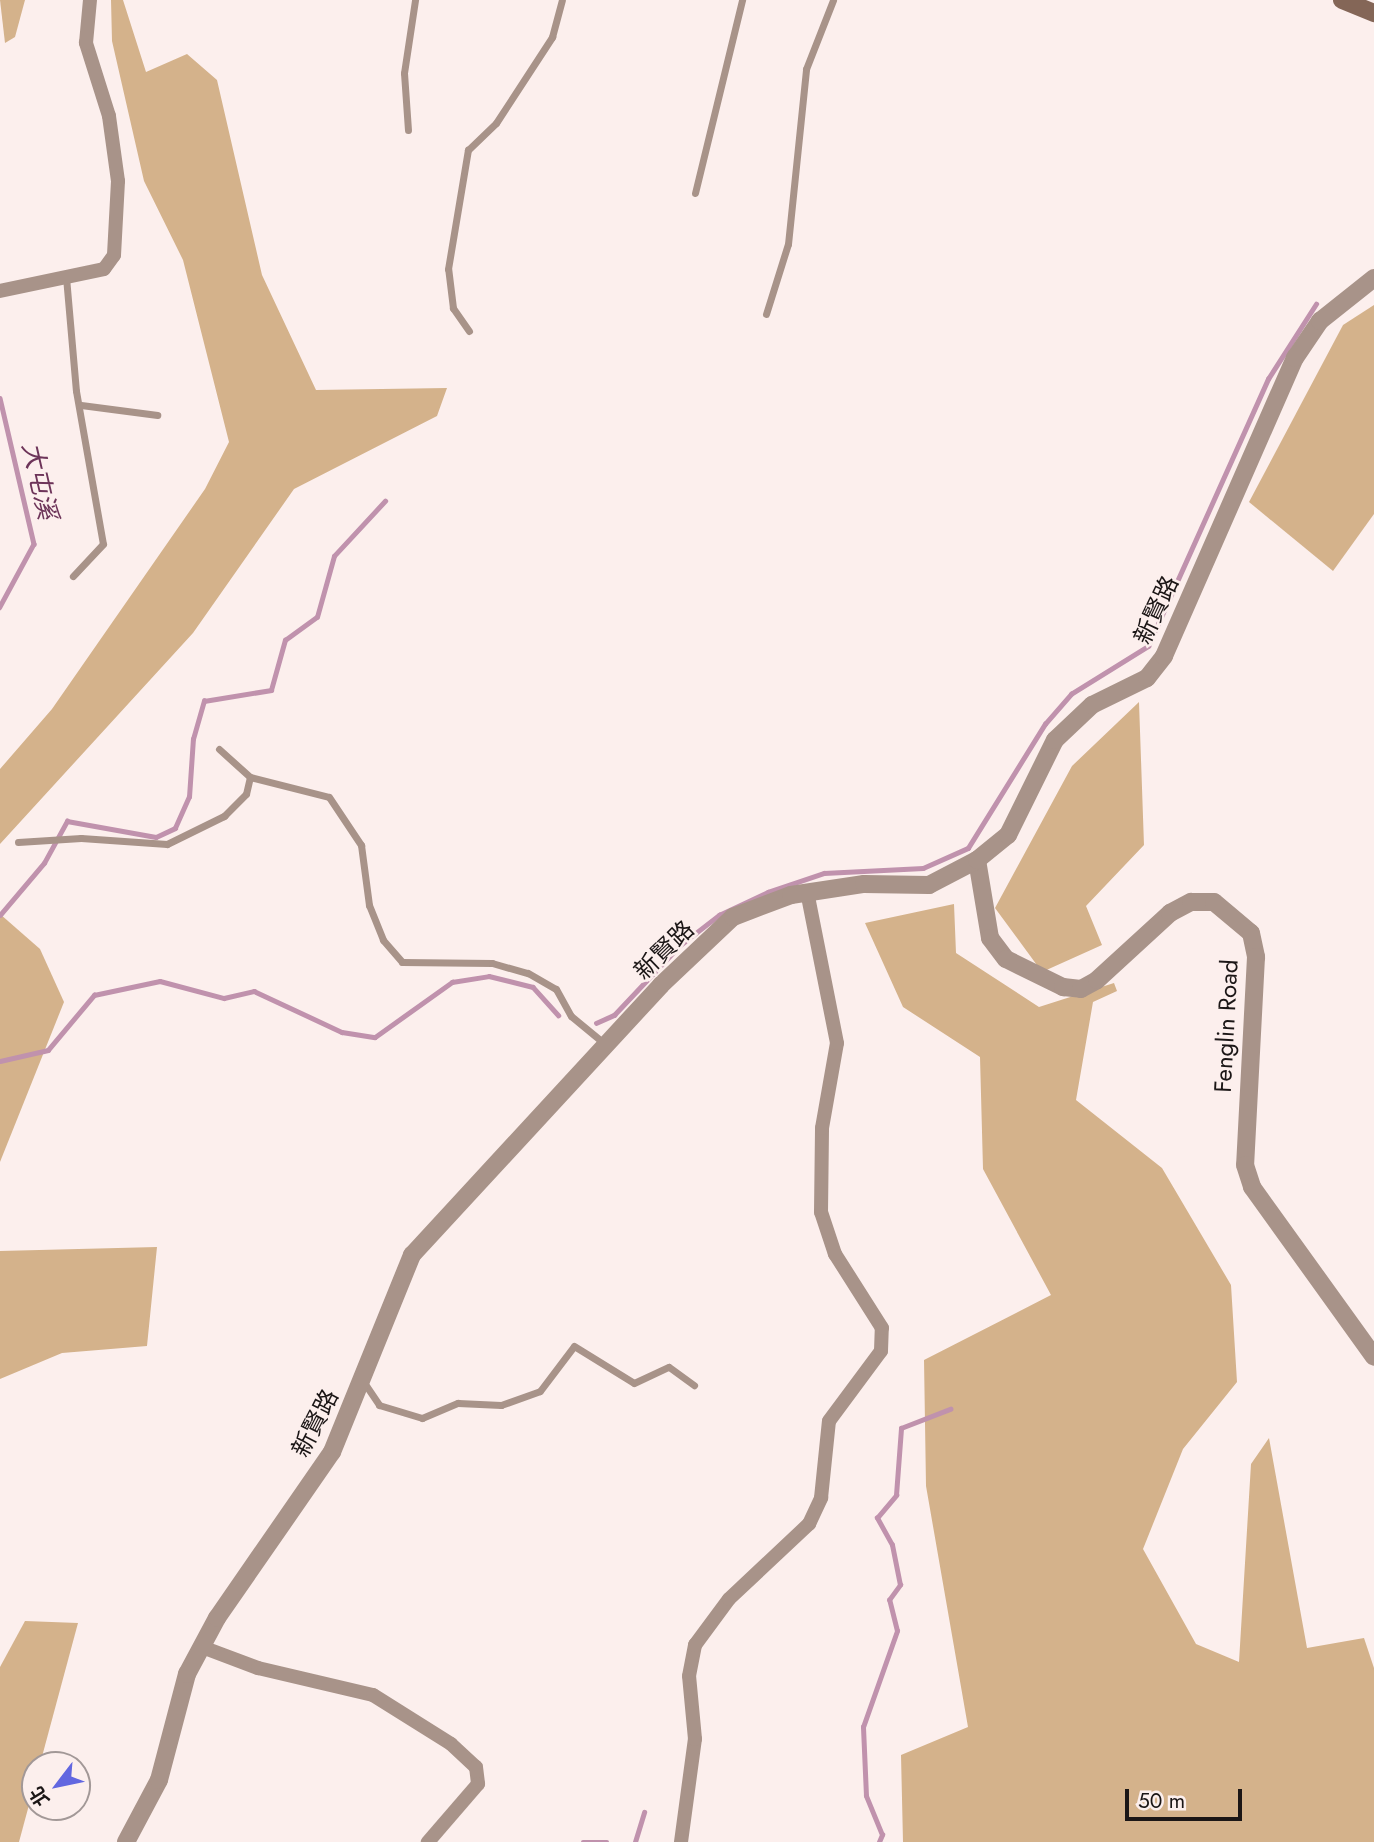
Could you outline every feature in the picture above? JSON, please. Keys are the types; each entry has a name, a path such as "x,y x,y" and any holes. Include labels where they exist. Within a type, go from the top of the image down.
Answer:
{"main road":[{"path":"1342,0 1374,13"}],"street":[{"path":"0,291 104,269 119,239 109,116 86,43 90,0"},
{"name":"新賢路","path":"126,1842 159,1780 187,1674 202,1647 332,1452 412,1255 605,1045 733,918 807,892 864,884 929,885 978,860 1008,835 1055,740 1092,705 1147,678 1164,656 1295,358 1320,321 1374,278"},
{"name":"Fenglin Road","path":"978,860 990,938 1006,959 1063,987 1081,989 1097,980 1170,912 1191,902 1214,902 1235,913 1251,933 1256,957 1245,1165 1252,1186 1374,1357"},
{"path":"681,1842 695,1739 688,1676 695,1645 729,1599 809,1524 821,1498 829,1421 881,1351 882,1328 835,1254 821,1212 822,1128 836,1043 807,892"},
{"path":"202,1647 258,1668 373,1695 451,1744 476,1767 478,1784 428,1842"}],"lane":[{"path":"408,130 404,73 415,0"},
{"path":"469,331 453,308 448,269 468,150 496,123 552,37 562,0"},
{"path":"695,193 742,0"},
{"path":"765,314 788,244 806,69 833,0"},
{"path":"66,277 81,405 103,544 73,576"},
{"path":"81,405 157,415"},
{"path":"219,749 250,778 310,788 329,797 351,822 361,845 369,905 383,940 402,962 492,963 528,973 556,989 571,1016 605,1045"},
{"path":"18,842 81,838 167,844 224,816 246,794 250,778"},
{"path":"363,1380 379,1405 422,1418 458,1403 523,1401 540,1391 574,1346 634,1383 669,1367 694,1385"}],"shaded area":[{"path":"0,0 25,0 15,37 5,43"},
{"path":"111,0 123,0 146,72 187,54 217,80 262,275 316,390 447,388 437,416 294,489 193,633 0,844 0,769 52,709 205,489 229,442 183,260 144,181 112,41"},
{"path":"1374,305 1374,514 1333,571 1249,502 1343,325"},
{"path":"1139,702 1144,845 1086,906 1102,945 1042,972 995,908 1072,766"},
{"path":"954,904 956,953 1039,1007 1114,983 1117,991 1093,1002 1076,1100 1162,1168 1231,1285 1237,1382 1183,1449 1143,1549 1196,1644 1239,1662 1251,1464 1269,1438 1307,1648 1364,1638 1374,1668 1374,1842 903,1842 901,1755 968,1727 926,1486 924,1360 1051,1295 983,1169 980,1057 903,1007 865,923"},
{"path":"0,914 40,949 64,1002 0,1162"},
{"path":"157,1247 147,1346 62,1353 0,1379 0,1251"},
{"path":"25,1621 78,1623 44,1751 21,1751 21,1821 25,1821 19,1842 0,1842 0,1667"}],"waterway":[{"path":"596,1023 614,1015 679,946 719,915 768,892 824,873 923,868 968,848 1045,724 1071,694 1148,646 1268,379 1316,304"},
{"name":"大屯溪","path":"0,398 34,544 0,607"},
{"path":"0,915 44,863 67,821 156,837 175,828 189,797 193,739 204,701 271,690 285,640 317,617 334,556 385,501"},
{"path":"0,1061 48,1050 94,995 160,981 224,998 254,991 342,1032 375,1037 452,982 489,976 533,987 558,1015"},
{"path":"879,1842 882,1835 866,1796 863,1727 897,1631 889,1600 900,1585 892,1545 877,1518 896,1495 901,1428 950,1409"},
{"path":"635,1842 644,1812"},
{"path":"583,1842 607,1842"}]}
